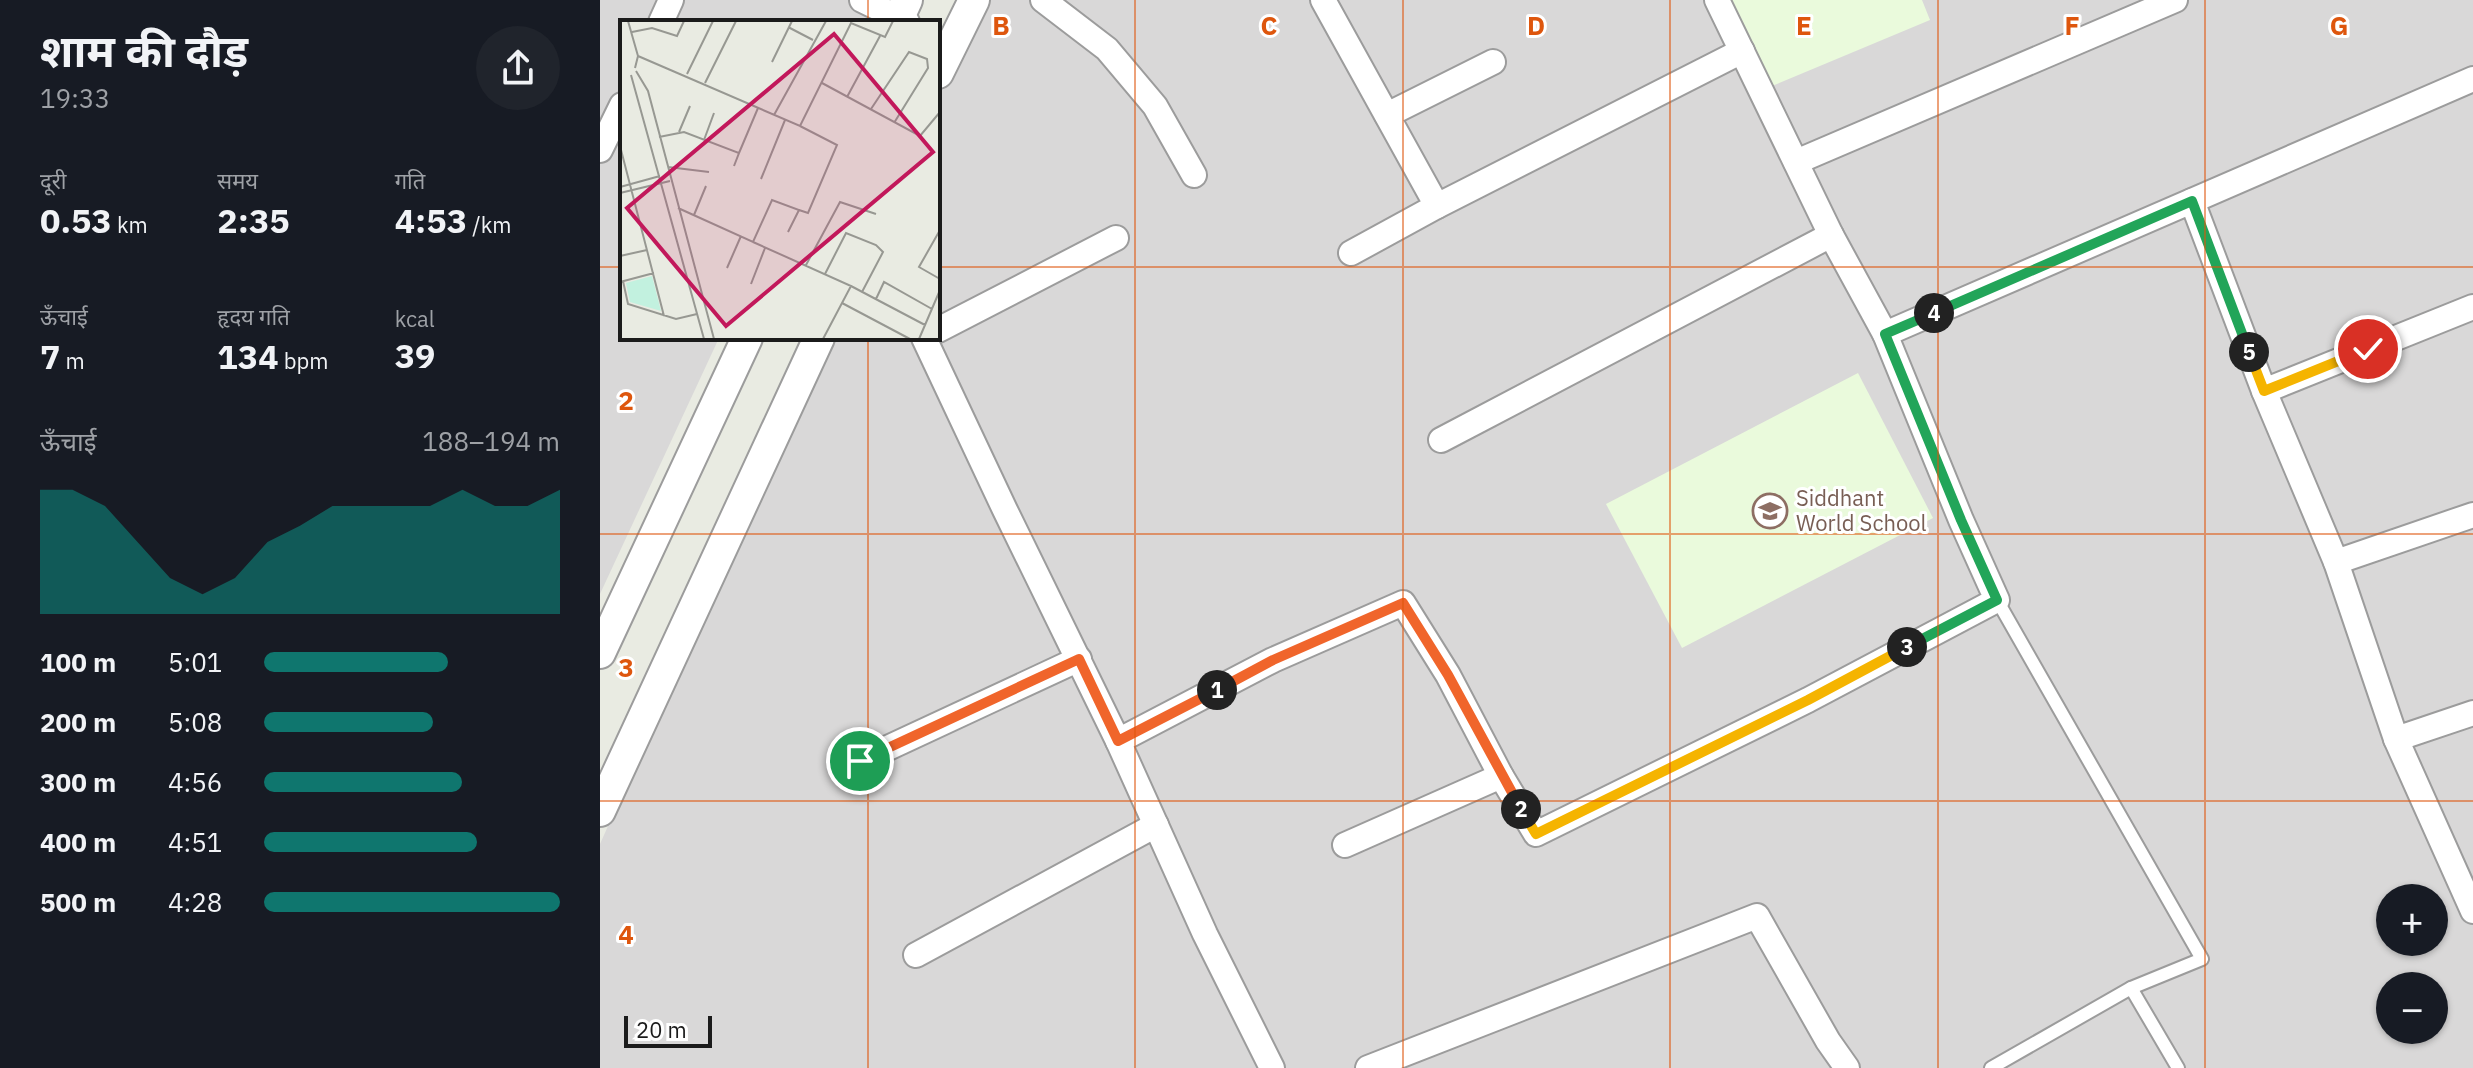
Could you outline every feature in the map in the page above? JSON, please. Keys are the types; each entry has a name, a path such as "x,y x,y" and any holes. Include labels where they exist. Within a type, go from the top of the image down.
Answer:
{"street":[{"path":"662,20 671,0"},
{"path":"862,0 903,15"},
{"path":"1043,0 1107,49 1155,106 1194,175"},
{"path":"1323,0 1437,206"},
{"path":"1118,741 1273,660 1403,603 1448,675 1501,776 1536,834 1794,707 1997,600 1885,334 1831,235 1717,0"},
{"path":"1796,162 2175,0"},
{"path":"942,52 967,3"},
{"path":"1351,253 1742,51"},
{"path":"1387,115 1493,62"},
{"path":"1885,334 2473,79"},
{"path":"600,95 620,104"},
{"path":"600,150 620,109"},
{"path":"2192,201 2264,391 2336,562 2396,739 2473,911"},
{"path":"1441,440 1831,235"},
{"path":"940,329 1116,238"},
{"path":"2264,391 2473,307"},
{"path":"600,653 746,340"},
{"path":"600,811 818,340"},
{"path":"925,340 1118,741 1205,934 1272,1068"},
{"path":"2336,562 2473,515"},
{"path":"860,761 1079,659"},
{"path":"2396,739 2473,713"},
{"path":"1345,845 1501,776"},
{"path":"916,955 1156,825"},
{"path":"1368,1068 1757,916 1828,1041 1847,1068"}],"lane":[{"path":"1991,1068 2131,988 2202,959 1997,600"},
{"path":"2131,988 2178,1068"}],"shaded area":[{"path":"600,0 878,0 868,20 620,20 620,340 718,340 600,594"},
{"path":"976,0 2473,0 2473,1068 600,1068 600,844 825,340 940,340 940,81"},
{"path":"1729,0 1922,0 1930,20 1772,86"},
{"name":"Siddhant World School","path":"1858,373 1933,518 1682,648 1606,504"}],"place":[{"name":"Siddhant World School","path":"1770,511"}],"route":[{"path":"860,761 1079,659 1118,741 1273,660 1403,603 1448,675 1501,776 1536,834 1808,700 1997,600 1885,334 2192,201 2264,391 2368,349"}]}
